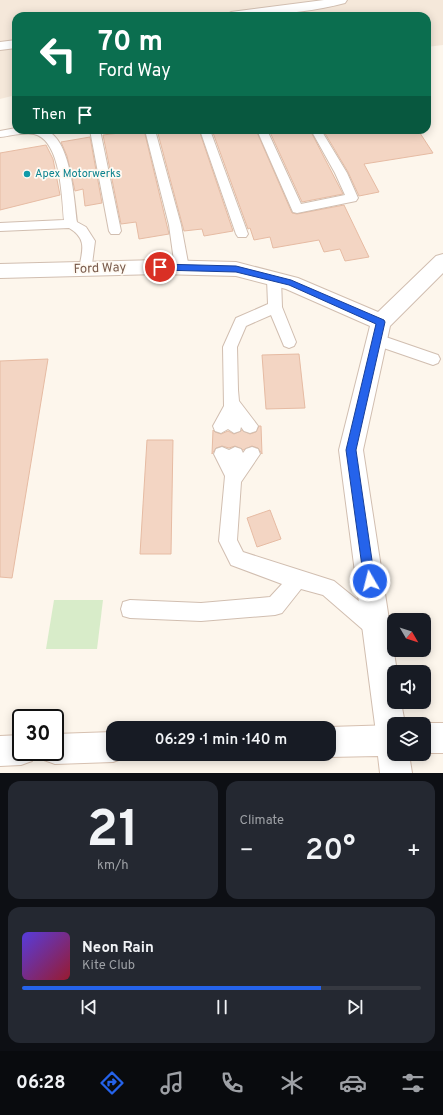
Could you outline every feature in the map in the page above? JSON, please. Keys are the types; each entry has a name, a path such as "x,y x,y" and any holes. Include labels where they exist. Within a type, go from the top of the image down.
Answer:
{"street":[{"path":"261,12 330,3 341,0"},
{"path":"0,45 12,44"},
{"path":"390,717 351,450 379,331 443,261"},
{"name":"Ford Way","path":"0,271 182,268 236,269 291,283 379,331"},
{"path":"431,738 443,738"},
{"path":"336,742 387,740"},
{"path":"64,749 106,747"},
{"path":"0,751 12,750"},
{"path":"395,761 396,773"}],"lane":[{"path":"0,134 12,132"},
{"path":"44,134 50,137 58,149 64,168 71,224"},
{"path":"96,134 115,231"},
{"path":"151,134 175,225 182,268"},
{"path":"206,134 242,234"},
{"path":"264,134 297,209 352,198 341,173 318,134"},
{"path":"0,227 71,224 82,230 89,241 86,269"},
{"path":"274,279 275,307 289,342"},
{"path":"228,426 233,405 230,390 230,346 241,322 275,307"},
{"path":"379,331 433,359"},
{"path":"233,405 250,426"},
{"path":"228,454 235,477 228,541 237,559 328,587 376,628"},
{"path":"235,477 252,454"},
{"path":"130,608 201,612 275,606 298,579"}],"shaded area":[{"path":"0,0 443,0 443,45 431,46 431,12 12,12 12,96 0,99"}],"green space":[{"path":"54,600 103,600 97,649 46,649"}],"building":[{"path":"145,134 169,234 139,239 136,222 121,224 103,135"},
{"path":"158,134 200,134 233,231 204,236 202,229 184,231"},
{"path":"213,134 258,134 292,213 297,214 344,205 369,257 345,261 340,249 324,252 319,240 273,248 270,237 254,240 250,228 248,229"},
{"path":"271,134 312,134 343,194 302,202"},
{"path":"325,134 421,134 433,153 364,164 379,192 359,196 348,172"},
{"path":"90,137 102,203 85,206 83,189 75,191 67,156 61,142"},
{"name":"Apex Motorwerks","path":"46,145 53,159 60,195 0,210 0,153"},
{"path":"299,354 305,408 266,409 262,355"},
{"path":"48,359 12,578 0,577 0,361"},
{"path":"259,426 261,426 262,454 258,448 252,446 243,450 235,446 229,448 222,446 216,448 212,454 213,430 221,434 228,431 234,434 242,430 250,434 256,432"},
{"path":"147,440 173,440 171,554 140,554"},
{"path":"270,510 281,539 257,547 247,518"}],"place":[{"name":"Apex Motorwerks","path":"27,174"}],"route":[{"path":"160,267 236,269 291,283 381,322 351,450 370,581"}]}
